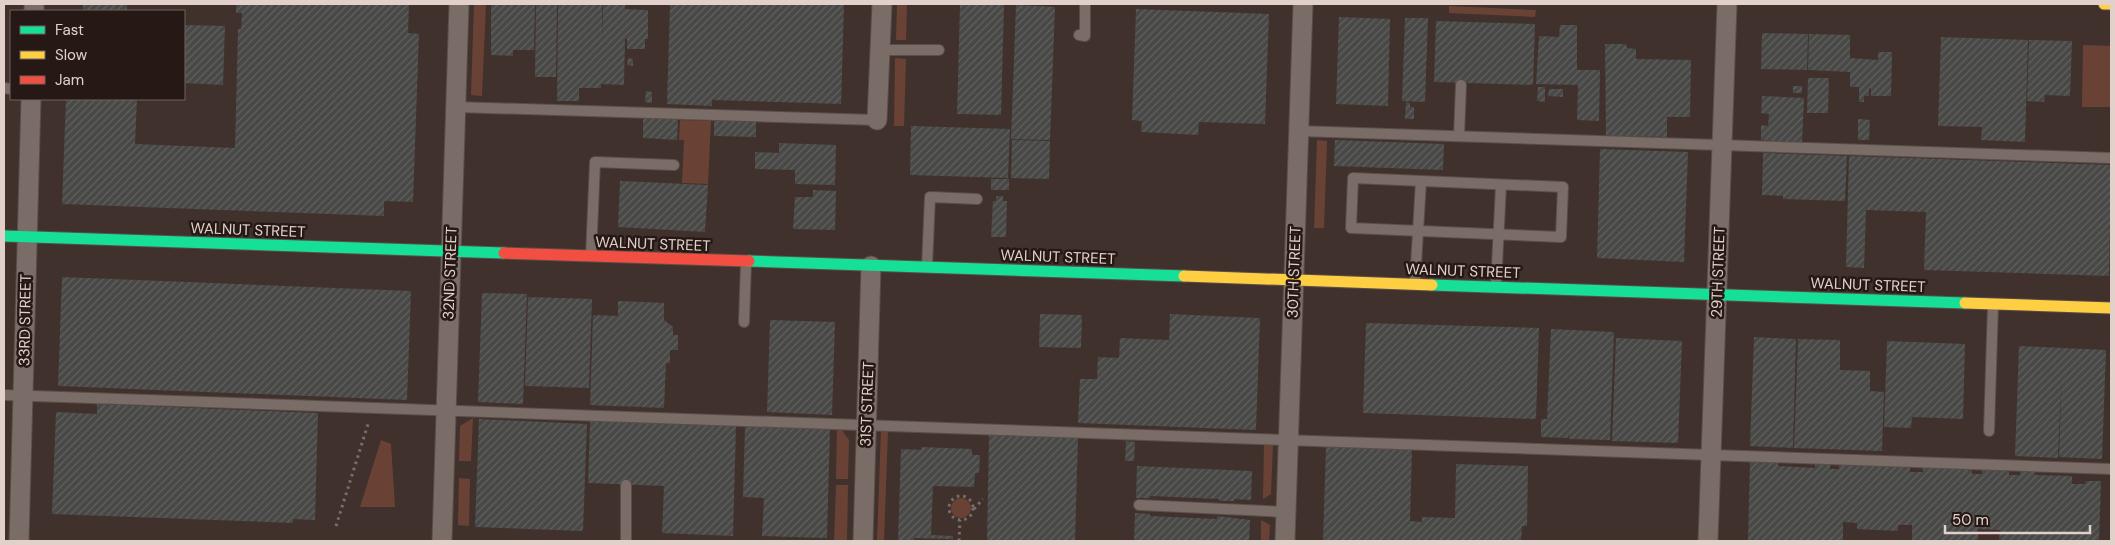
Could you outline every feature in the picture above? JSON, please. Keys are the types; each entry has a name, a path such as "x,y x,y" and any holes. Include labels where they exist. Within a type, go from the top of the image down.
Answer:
{"street":[{"name":"32ND STREET","path":"442,541 459,4"},
{"path":"877,120 882,4"},
{"name":"30TH STREET","path":"1285,541 1303,4"},
{"name":"29TH STREET","path":"1708,541 1727,4"},
{"path":"2104,4 2111,4"},
{"name":"33RD STREET","path":"19,541 31,100"},
{"name":"WALNUT STREET","path":"4,236 2111,308"},
{"name":"31ST STREET","path":"863,541 871,266"}],"lane":[{"path":"1079,35 1084,36 1085,4"},
{"path":"880,50 939,50"},
{"path":"1459,136 1461,85"},
{"path":"456,107 877,120"},
{"path":"1299,131 2111,158"},
{"path":"591,257 595,162 674,165"},
{"path":"1353,178 1501,184 1563,187 1561,237 1351,228 1353,178"},
{"path":"1415,285 1421,181"},
{"path":"1496,287 1501,184"},
{"path":"927,268 930,197 977,199"},
{"path":"744,322 746,262"},
{"path":"1989,431 1993,304"},
{"path":"4,395 2111,469"},
{"path":"626,485 626,541"},
{"path":"1139,505 1286,512"}],"path":[{"path":"336,526 373,408"},
{"path":"973,509 968,498 961,496 953,498 949,505 950,512 955,518 960,520 970,516 973,509 983,499"},
{"path":"959,541 960,520"}],"shaded area":[{"path":"474,4 486,4 482,96 471,95"},
{"path":"897,4 907,4 906,40 896,40"},
{"path":"1449,6 1536,10 1535,17 1449,13"},
{"path":"2083,45 2111,46 2111,107 2082,107"},
{"path":"895,58 906,59 904,126 894,126"},
{"path":"680,120 711,121 708,184 682,183 684,140 679,140"},
{"path":"1317,140 1327,141 1324,228 1314,228"},
{"path":"473,418 471,461 459,461 460,426"},
{"path":"837,430 842,430 849,440 848,479 836,479"},
{"path":"881,430 888,431 884,541 877,541"},
{"path":"381,440 391,444 395,507 360,507"},
{"path":"1264,444 1273,444 1271,494 1263,499"},
{"path":"459,478 470,479 469,526 458,525"},
{"path":"836,485 848,485 847,541 834,541"},
{"path":"961,498 968,501 971,508 968,515 961,518 954,515 951,508 954,501"},
{"path":"1261,520 1270,525 1269,541 1261,541"}],"building":[{"path":"83,4 127,4 127,10 83,10"},
{"path":"236,4 409,4 408,33 419,34 413,202 384,201 384,216 62,204 66,100 137,100 135,144 235,148 238,29 241,29 242,13 236,13"},
{"path":"491,4 535,4 534,50 513,50 513,56 491,55"},
{"path":"536,4 557,4 556,77 535,77"},
{"path":"558,4 602,4 602,38 603,4 625,4 625,9 648,10 648,39 645,39 645,49 627,49 627,39 625,39 624,85 601,84 601,88 579,88 579,101 557,101"},
{"path":"670,4 844,4 841,104 712,100 712,106 667,104"},
{"path":"960,4 1004,5 1001,115 957,114"},
{"path":"1016,5 1055,7 1050,140 1011,139"},
{"path":"1136,9 1269,14 1265,124 1199,122 1198,135 1141,132 1142,121 1132,120"},
{"path":"1339,17 1390,19 1388,106 1336,104"},
{"path":"1405,18 1428,18 1425,102 1402,101"},
{"path":"1436,21 1535,24 1533,85 1434,82"},
{"path":"185,25 225,26 223,85 185,83"},
{"path":"1560,25 1577,25 1577,70 1600,70 1599,121 1577,120 1578,85 1536,84 1539,36 1559,37"},
{"path":"1762,33 1808,34 1807,70 1761,69"},
{"path":"1809,34 1850,35 1850,58 1878,60 1878,52 1892,52 1891,96 1871,96 1871,89 1869,88 1869,96 1864,96 1864,102 1859,102 1859,87 1850,87 1850,72 1808,70"},
{"path":"1941,37 2028,40 2025,142 1981,140 1982,127 1938,126"},
{"path":"2029,40 2072,41 2070,96 2045,95 2044,102 2027,101"},
{"path":"1605,44 1626,44 1627,48 1636,49 1636,59 1691,60 1690,117 1667,117 1667,137 1606,136"},
{"path":"628,58 633,59 633,66 627,65"},
{"path":"1808,78 1829,78 1828,113 1807,113"},
{"path":"1793,86 1802,86 1802,93 1793,93"},
{"path":"1538,87 1545,87 1545,102 1537,101"},
{"path":"1549,89 1563,89 1563,97 1548,96"},
{"path":"646,91 652,92 652,103 645,102"},
{"path":"1762,96 1804,98 1802,143 1761,140 1761,125 1768,126 1769,114 1761,113"},
{"path":"1406,102 1410,103 1410,107 1414,107 1414,119 1405,119"},
{"path":"643,118 678,119 677,140 643,138"},
{"path":"1858,119 1870,120 1869,140 1858,140"},
{"path":"714,120 756,122 756,137 714,136"},
{"path":"911,126 1010,129 1008,178 910,175"},
{"path":"1012,140 1050,141 1049,179 1011,178"},
{"path":"1335,140 1444,144 1443,170 1334,166"},
{"path":"779,143 836,145 835,185 795,184 795,170 755,169 755,152 779,153"},
{"path":"1600,149 1688,152 1684,262 1597,258"},
{"path":"1763,153 1847,156 1845,201 1783,199 1783,196 1762,195"},
{"path":"1849,156 2111,165 2109,276 1924,270 1926,212 1866,210 1864,268 1846,267"},
{"path":"991,179 1009,179 1009,190 991,190"},
{"path":"620,181 708,185 705,232 618,227"},
{"path":"813,190 836,191 835,230 793,229 795,197 813,197"},
{"path":"996,196 1003,196 1003,201 1007,201 1006,237 991,237 993,201 996,201"},
{"path":"62,277 411,291 407,400 58,386"},
{"path":"482,293 527,294 523,404 478,402"},
{"path":"528,297 592,299 589,388 525,386"},
{"path":"618,301 664,303 664,320 673,327 673,335 678,335 678,350 670,350 670,363 666,363 664,408 590,405 593,315 618,316"},
{"path":"1040,314 1082,315 1081,348 1039,347"},
{"path":"1170,314 1260,318 1256,430 1078,423 1080,379 1097,379 1098,357 1119,358 1120,338 1169,340"},
{"path":"770,320 835,322 832,415 767,412"},
{"path":"1366,323 1539,328 1536,419 1363,413"},
{"path":"1551,329 1614,332 1610,440 1569,439 1569,432 1568,438 1541,437 1541,419 1547,419"},
{"path":"1754,337 1796,339 1793,448 1750,446"},
{"path":"1616,338 1682,341 1678,443 1612,441"},
{"path":"1798,339 1840,340 1840,370 1870,371 1870,391 1884,392 1882,451 1794,448"},
{"path":"1887,341 1965,344 1963,419 1912,417 1911,428 1884,427"},
{"path":"2019,346 2106,350 2102,459 2059,457 2062,368 2058,458 2015,456"},
{"path":"97,404 318,413 315,520 293,519 293,523 52,514 56,412 97,414"},
{"path":"479,419 587,424 583,531 475,527"},
{"path":"590,421 736,426 733,536 662,533 664,486 588,483"},
{"path":"745,426 830,429 827,538 762,536 764,498 743,497"},
{"path":"989,435 1078,438 1075,541 987,541"},
{"path":"1126,441 1135,442 1134,461 1125,461"},
{"path":"1326,446 1412,448 1410,521 1422,522 1422,517 1455,518 1456,464 1528,466 1527,526 1522,526 1521,541 1323,541"},
{"path":"921,447 972,449 972,455 980,455 979,473 975,473 974,487 933,486 931,535 953,536 953,539 914,538 914,541 898,541 901,449 921,450"},
{"path":"1750,460 1778,461 1778,466 1815,468 1815,463 1830,463 1830,469 1839,469 1839,464 1910,466 1910,472 1923,472 1923,466 1972,468 1972,474 1982,474 1982,469 2009,469 2009,475 2020,475 2020,469 2035,470 2035,475 2072,476 2072,484 2085,484 2086,481 2101,481 2099,541 1999,541 2000,530 1978,529 1978,541 1912,541 1912,525 1898,525 1898,531 1857,529 1857,523 1843,522 1843,541 1748,541"},
{"path":"1137,466 1252,471 1251,500 1234,499 1234,501 1219,501 1219,499 1150,496 1150,498 1136,498"},
{"path":"1135,513 1150,514 1150,516 1217,519 1217,516 1250,520 1249,541 1134,541"}],"traffic: fast":[{"path":"4,236 504,253"},
{"path":"749,261 1184,276"},
{"path":"1432,285 1965,303"}],"traffic: slow":[{"path":"2104,4 2111,4"},
{"path":"1184,276 1432,285"},
{"path":"1965,303 2111,308"}],"traffic: jam":[{"path":"504,253 749,261"}]}
